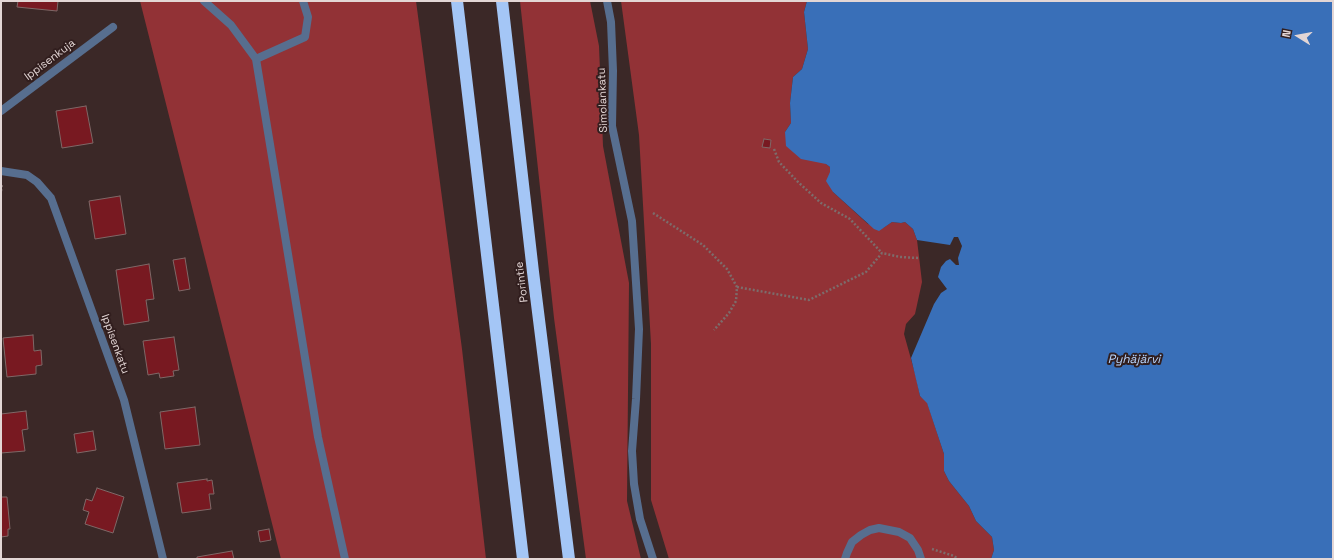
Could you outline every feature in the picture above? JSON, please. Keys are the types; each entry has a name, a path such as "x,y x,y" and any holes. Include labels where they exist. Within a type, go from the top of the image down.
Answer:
{"highway":[{"path":"457,1 523,559"},
{"name":"Porintie","path":"502,1 534,280 569,559"}],"street":[{"path":"204,1 231,25 256,59 318,437 345,559"},
{"path":"256,59 305,37 308,17 303,1"},
{"name":"Simolankatu","path":"607,1 611,22 613,71 612,126 632,222 638,329 636,400 632,451 634,484 640,519 653,559"},
{"name":"Ippisenkuja","path":"1,111 113,27"},
{"name":"Ippisenkatu","path":"1,171 27,175 37,182 50,198 124,400 163,559"},
{"path":"845,559 852,542 860,535 870,530 879,528 899,532 910,538 918,550 921,559"}],"path":[{"path":"774,149 779,162 798,182 821,203 850,219 882,253 900,257 919,258"},
{"path":"653,213 704,245 727,269 737,287 736,301 729,313 714,330"},
{"path":"737,287 809,300 866,272 882,253"},
{"path":"914,544 954,556 958,559"}],"shaded area":[{"path":"140,1 416,1 462,349 486,559 281,559"},
{"path":"520,1 590,1 599,46 603,146 629,283 627,501 641,559 586,559 554,318"},
{"path":"621,1 807,1 804,12 808,49 802,69 793,77 790,103 791,123 785,132 830,167 833,192 868,224 883,228 892,222 905,222 913,229 917,240 922,282 915,314 906,324 904,334 920,396 927,402 944,454 944,471 949,481 969,506 976,521 992,537 994,550 991,559 669,559 651,500 651,344 639,135"}],"water":[{"name":"Pyhäjärvi","path":"807,1 1333,1 1333,559 991,559 994,550 992,537 976,521 969,506 949,481 944,471 944,454 927,403 920,396 911,358 934,304 941,293 947,289 938,277 941,267 950,259 956,265 959,265 958,258 962,246 958,237 954,237 950,245 917,240 913,229 905,222 892,222 879,231 874,229 833,192 826,181 830,172 830,167 826,164 801,159 786,146 785,132 791,123 790,103 793,77 802,69 808,49 804,12"}],"building":[{"path":"18,1 58,1 57,11 17,7"},
{"path":"86,106 93,143 62,148 56,111"},
{"path":"764,139 771,140 770,148 762,147"},
{"path":"120,196 126,234 95,239 89,201"},
{"path":"185,258 190,289 179,291 173,260"},
{"path":"149,264 154,299 146,300 149,321 124,325 116,270"},
{"path":"33,335 34,351 41,350 42,365 36,366 36,374 7,377 3,338"},
{"path":"174,337 179,370 173,371 174,376 160,378 159,373 148,375 143,341"},
{"path":"195,407 200,445 165,449 160,412"},
{"path":"26,411 28,429 22,430 25,451 1,453 1,414"},
{"path":"93,431 96,450 77,453 74,434"},
{"path":"207,479 207,481 212,480 214,494 209,494 211,509 182,513 177,483"},
{"path":"97,488 124,497 113,533 85,524 89,512 83,510 86,499 92,501"},
{"path":"1,497 7,497 10,529 8,529 8,536 1,537"},
{"path":"269,529 271,540 260,542 258,531"},
{"path":"232,551 234,559 197,559 197,557"}]}
